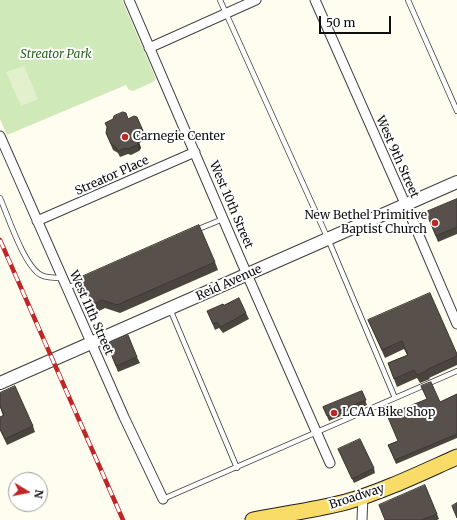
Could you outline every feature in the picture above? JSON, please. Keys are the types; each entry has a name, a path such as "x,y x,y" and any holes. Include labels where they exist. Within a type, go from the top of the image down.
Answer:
{"main road":[{"name":"Broadway","path":"253,520 330,506 364,496 457,457"}],"street":[{"name":"West 10th Street","path":"129,0 247,275 330,463"},
{"path":"149,48 256,0"},
{"name":"West 9th Street","path":"315,0 457,324"},
{"name":"West 11th Street","path":"0,136 91,344 163,499"},
{"name":"Streator Place","path":"37,221 195,152"},
{"name":"Reid Avenue","path":"0,384 457,182"},
{"path":"362,520 364,496"}],"lane":[{"path":"220,0 328,239 395,398"},
{"path":"408,0 457,111"},
{"path":"0,198 29,264 42,276 49,278 62,278"},
{"path":"188,234 223,219"},
{"path":"67,288 87,279"},
{"path":"170,309 237,468"},
{"path":"163,499 457,371"}],"green space":[{"name":"Streator Park","path":"0,0 122,0 156,79 153,82 133,91 129,90 126,85 7,135 0,119"},
{"path":"24,66 38,99 21,106 6,72"}],"building":[{"path":"123,112 126,113 128,119 134,116 137,117 144,133 136,137 139,142 137,145 118,151 116,147 111,144 106,133 107,127 105,123 113,119 114,116"},
{"path":"457,199 457,227 436,236 426,212"},
{"path":"199,225 215,262 117,305 102,300 92,305 79,278"},
{"path":"430,293 457,356 417,375 414,370 394,379 388,363 408,355 402,341 382,350 368,320"},
{"path":"239,298 246,313 221,327 217,322 213,324 207,311"},
{"path":"128,335 137,357 116,366 107,344"},
{"path":"431,382 440,402 457,394 457,434 395,460 388,445 398,441 387,415 427,399 421,386"},
{"path":"15,386 33,426 5,439 0,429 0,417 4,415 0,406 0,393"},
{"path":"362,391 366,400 327,416 323,407"},
{"path":"360,439 374,468 352,479 338,449"},
{"path":"425,485 437,514 422,520 385,520 379,505"},
{"path":"457,503 457,518 452,506"}],"railway":[{"path":"0,240 123,520"}],"place":[{"name":"Carnegie Center","path":"125,137"},
{"name":"New Bethel Primitive Baptist Church","path":"435,223"},
{"name":"LCAA Bike Shop","path":"334,413"}]}
